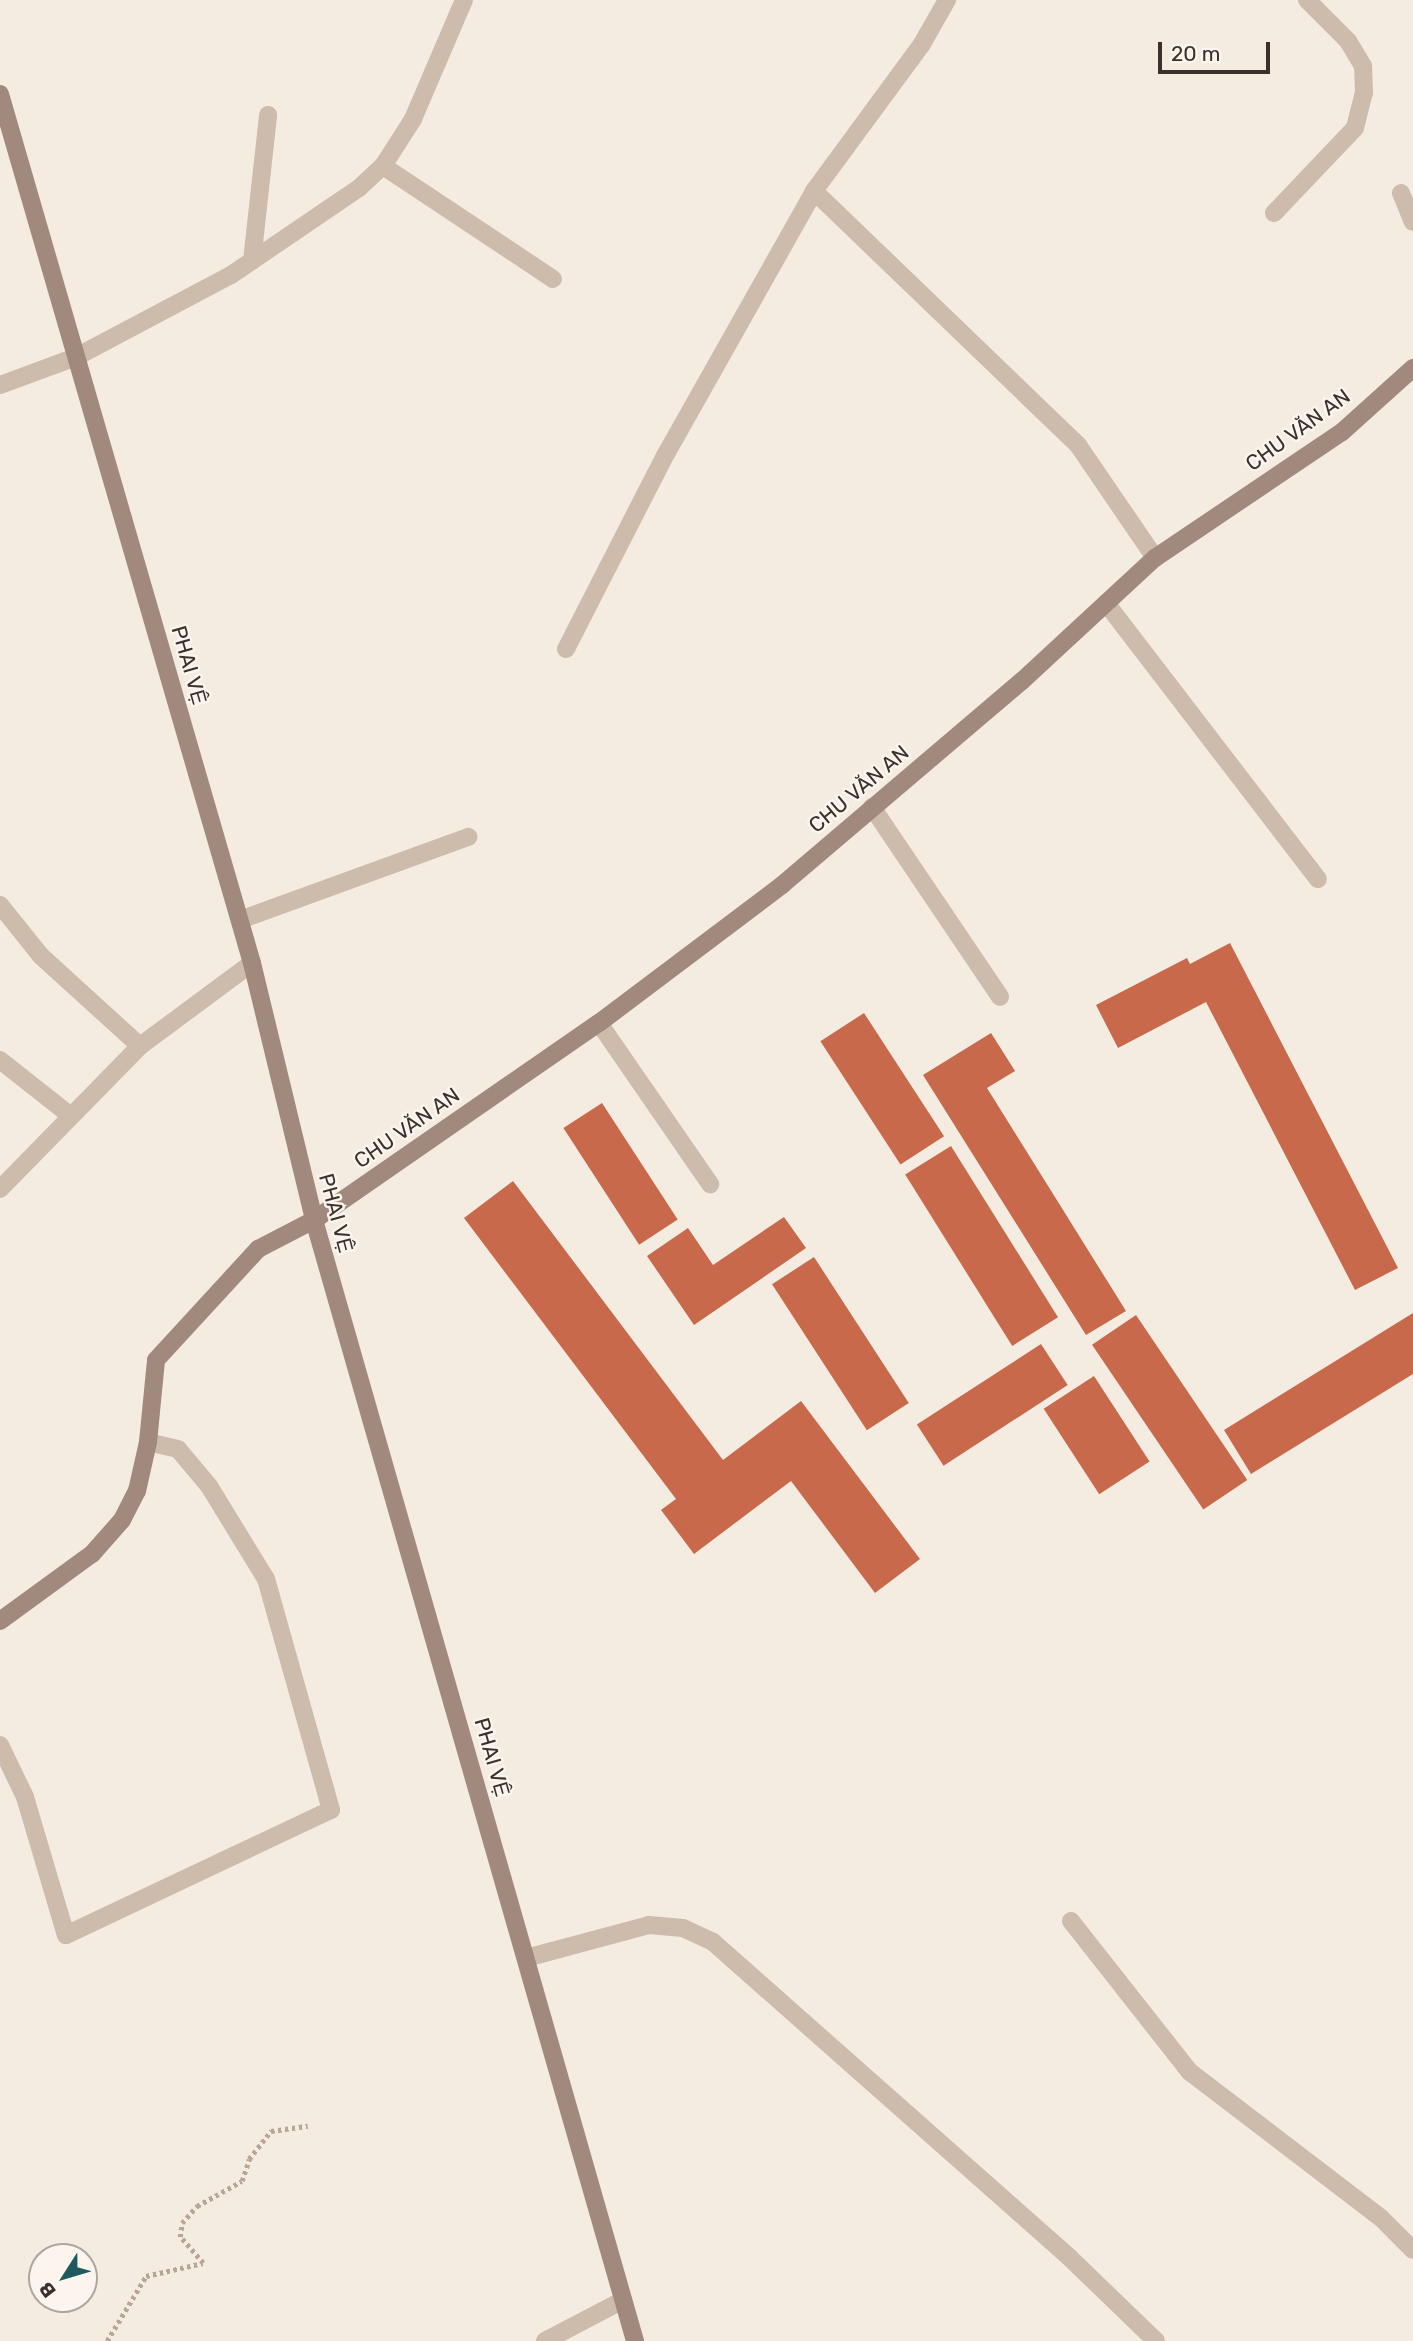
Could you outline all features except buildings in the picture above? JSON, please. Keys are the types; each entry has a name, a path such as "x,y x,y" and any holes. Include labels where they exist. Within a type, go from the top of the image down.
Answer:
{"street":[{"path":"0,385 76,357 252,261 359,188 383,166 413,119 464,0"},
{"path":"566,649 666,454 814,191 922,44 947,0"},
{"path":"1274,213 1355,128 1364,93 1363,66 1348,41 1307,0"},
{"name":"PHAI VỆ","path":"0,94 240,920 314,1220 635,2341"},
{"path":"252,261 268,115"},
{"path":"383,166 553,279"},
{"path":"814,191 1079,445 1155,558"},
{"path":"1401,193 1413,222"},
{"name":"CHU VĂN AN","path":"0,1621 92,1554 122,1520 137,1491 148,1442 156,1360 258,1249 314,1220 599,1023 782,885 1155,558 1342,432 1413,368"},
{"path":"1106,603 1318,879"},
{"path":"872,807 1000,997"},
{"path":"240,920 468,837"},
{"path":"0,905 41,956 140,1046"},
{"path":"0,1189 140,1046 252,963"},
{"path":"599,1023 710,1184"},
{"path":"0,1060 71,1116"},
{"path":"0,1745 25,1797 66,1935 331,1810 266,1579 209,1486 186,1458 178,1449 148,1442"},
{"path":"1071,1921 1190,2072 1381,2218 1413,2250"},
{"path":"526,1958 649,1924 682,1928 713,1942 1069,2257 1156,2341"},
{"path":"545,2341 623,2300"}],"path":[{"path":"107,2341 146,2276 203,2263 180,2237 189,2214 242,2181 249,2159 271,2131 308,2126"}]}
